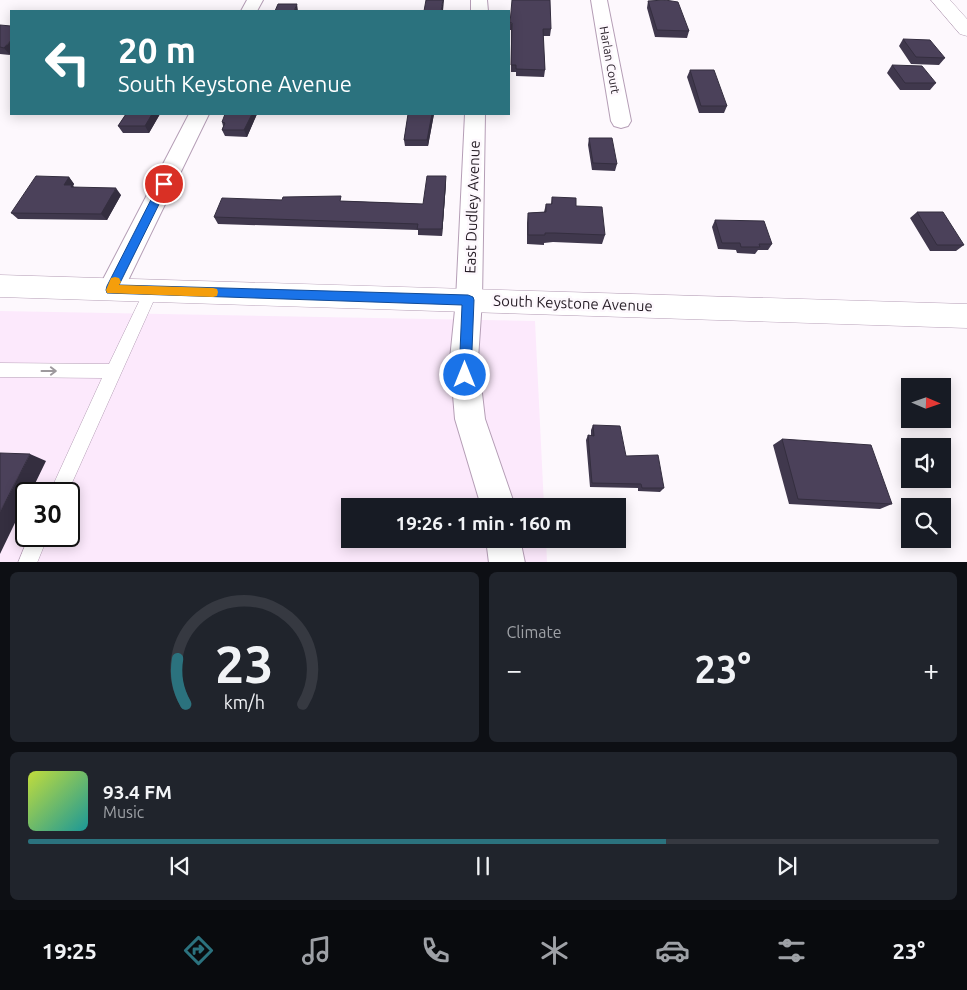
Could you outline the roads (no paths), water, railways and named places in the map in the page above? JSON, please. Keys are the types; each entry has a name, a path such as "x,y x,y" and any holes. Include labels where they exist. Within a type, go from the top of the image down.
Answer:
{"main road":[{"path":"940,0 967,29"},
{"name":"South Keystone Avenue","path":"0,286 967,316"}],"street":[{"name":"Harlan Court","path":"599,0 621,121"},
{"path":"112,290 199,115"},
{"name":"East Dudley Avenue","path":"475,115 464,359 470,419 495,498"},
{"path":"504,548 506,562"}],"lane":[{"path":"63,482 151,291"},
{"path":"0,370 113,371"},
{"path":"27,562 34,547"}]}
